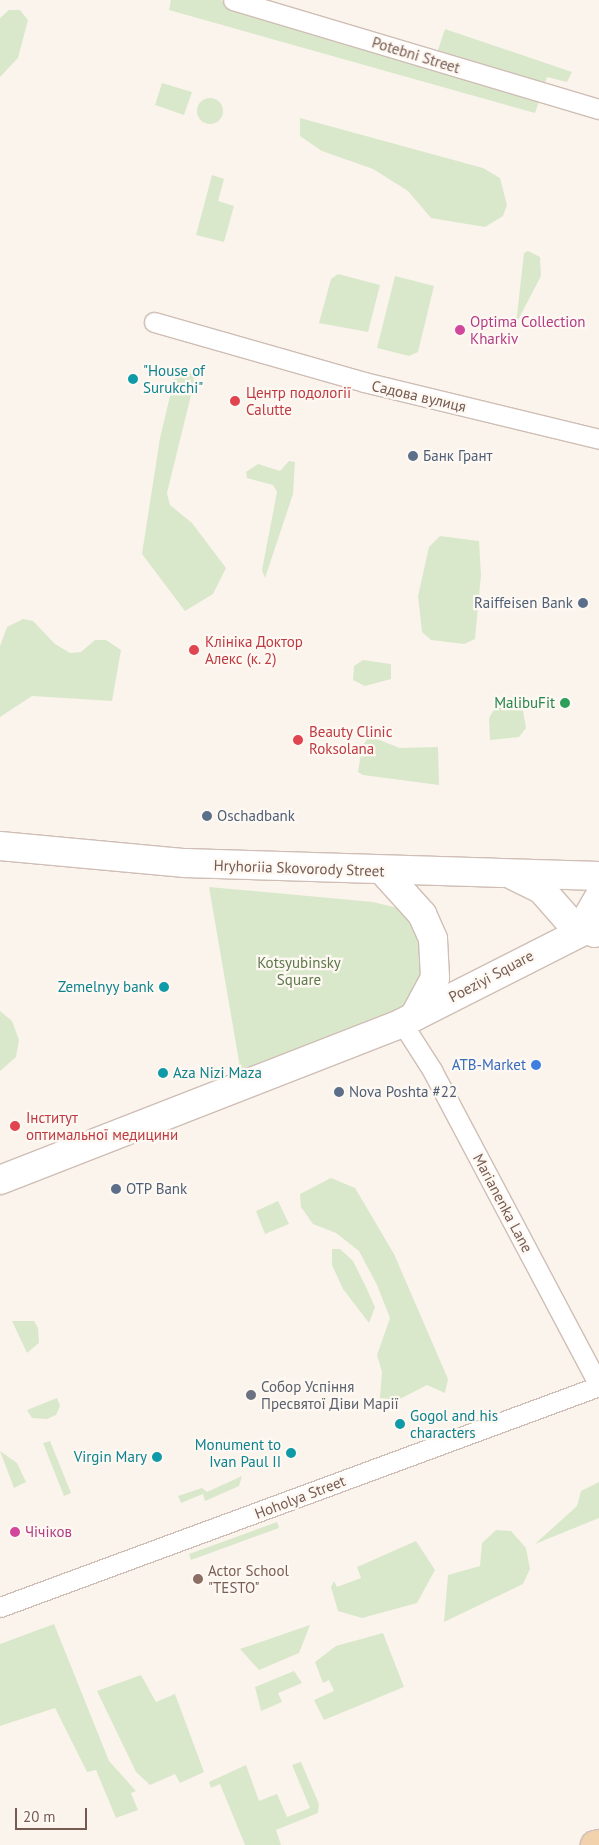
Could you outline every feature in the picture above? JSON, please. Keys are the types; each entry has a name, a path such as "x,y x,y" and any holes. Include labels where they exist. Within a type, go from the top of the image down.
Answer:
{"street":[{"name":"Potebni Street","path":"233,0 599,109"},
{"name":"Садова вулиця","path":"154,322 364,382 599,439"},
{"name":"Hryhoriia Skovorody Street","path":"0,846 185,863 384,872 599,876"},
{"path":"384,872 422,914 433,939 435,978 408,1020"},
{"path":"512,875 541,889 561,914 593,929 599,896"},
{"name":"Poeziyi Square","path":"0,1180 408,1020 593,929"},
{"name":"Marianenka Lane","path":"408,1020 432,1070 599,1385"},
{"name":"Hoholya Street","path":"0,1607 599,1385"}],"green space":[{"path":"171,0 220,0 434,62 445,29 572,72 567,82 547,77 535,113 169,10"},
{"path":"9,10 20,10 28,20 18,58 0,77 0,18"},
{"path":"162,83 192,92 184,115 155,105"},
{"path":"210,98 219,102 223,111 219,120 210,124 201,120 197,111 201,102"},
{"path":"300,118 483,168 500,178 507,205 503,216 485,227 431,218 408,191 373,169 322,151 300,136"},
{"path":"212,175 224,179 218,201 234,206 224,242 196,235"},
{"path":"528,251 540,257 541,276 516,324 524,253"},
{"path":"338,274 380,285 368,332 319,323 331,279"},
{"path":"395,276 434,286 418,352 409,356 377,348"},
{"path":"176,371 193,373 194,383 167,493 170,505 192,523 226,568 213,594 185,611 142,554 160,438"},
{"path":"289,461 295,462 293,494 265,578 262,570 277,492 273,485 247,478 246,472 258,464 280,471"},
{"path":"440,536 479,541 481,575 475,639 464,644 431,640 422,632 418,596 429,547"},
{"path":"23,619 33,621 55,644 70,653 81,652 95,640 106,640 121,650 112,701 32,696 0,717 0,646 7,627"},
{"path":"363,660 391,664 391,679 365,686 353,680 354,666"},
{"path":"498,703 522,705 526,728 519,737 490,740 489,718"},
{"path":"369,736 400,748 438,747 439,785 363,775 358,772 362,747"},
{"name":"Kotsyubinsky Square","path":"209,887 373,902 398,908 413,918 430,957 409,1007 241,1073"},
{"path":"0,1011 12,1021 19,1040 16,1057 0,1071"},
{"path":"331,1178 355,1188 394,1254 448,1379 445,1393 427,1385 396,1401 380,1398 382,1372 377,1355 390,1318 377,1285 359,1251 336,1233 313,1224 301,1207 300,1194"},
{"path":"278,1201 289,1224 265,1234 256,1211"},
{"path":"332,1249 340,1249 353,1261 365,1285 375,1307 369,1323 343,1289 332,1265"},
{"path":"12,1321 34,1321 38,1328 39,1343 27,1353"},
{"path":"57,1398 60,1406 56,1415 47,1419 32,1418 27,1410"},
{"path":"50,1441 71,1493 64,1496 43,1443"},
{"path":"0,1451 17,1463 26,1482 14,1488"},
{"path":"242,1476 239,1486 205,1501 203,1494 181,1503 178,1496 202,1488 207,1492"},
{"path":"599,1482 599,1518 535,1544 577,1506 581,1491"},
{"path":"277,1522 279,1528 191,1560 189,1554"},
{"path":"496,1530 511,1531 526,1548 530,1569 523,1584 444,1622 448,1575 480,1566 482,1543"},
{"path":"416,1541 435,1570 417,1603 362,1618 338,1611 331,1587 334,1581 337,1587 361,1578 357,1567"},
{"path":"54,1624 109,1761 136,1791 131,1793 138,1810 116,1818 96,1770 87,1772 55,1708 0,1726 0,1644"},
{"path":"310,1625 299,1653 259,1670 240,1649"},
{"path":"383,1633 404,1687 324,1720 314,1700 334,1691 329,1680 323,1683 315,1662 336,1646"},
{"path":"294,1671 302,1683 278,1693 282,1702 261,1711 255,1687"},
{"path":"141,1675 156,1702 175,1694 204,1772 180,1783 175,1774 150,1785 136,1772 97,1691"},
{"path":"301,1762 319,1804 318,1813 276,1830 281,1845 245,1845 220,1784 211,1788 209,1782 246,1765 259,1801 277,1794 287,1817 310,1808 292,1765"}],"place":[{"name":"Optima Collection Kharkiv","path":"460,330"},
{"name":"\"House of Surukchi\"","path":"133,379"},
{"name":"Центр подології Calutte","path":"235,401"},
{"name":"Банк Грант","path":"413,456"},
{"name":"Raiffeisen Bank","path":"583,603"},
{"name":"Клініка Доктор Алекс (к. 2)","path":"194,650"},
{"name":"MalibuFit","path":"565,703"},
{"name":"Beauty Clinic Roksolana","path":"298,740"},
{"name":"Oschadbank","path":"207,816"},
{"name":"Zemelnyy bank","path":"164,987"},
{"name":"ATB-Market","path":"536,1065"},
{"name":"Aza Nizi Maza","path":"163,1073"},
{"name":"Nova Poshta #22","path":"339,1092"},
{"name":"Інститут оптимальної медицини","path":"15,1126"},
{"name":"OTP Bank","path":"116,1189"},
{"name":"Собор Успіння Пресвятої Діви Марії","path":"251,1395"},
{"name":"Gogol and his characters","path":"400,1424"},
{"name":"Monument to Ivan Paul II","path":"291,1453"},
{"name":"Virgin Mary","path":"157,1457"},
{"name":"Чічіков","path":"15,1532"},
{"name":"Actor School \"TЕSTO\"","path":"198,1579"}]}
